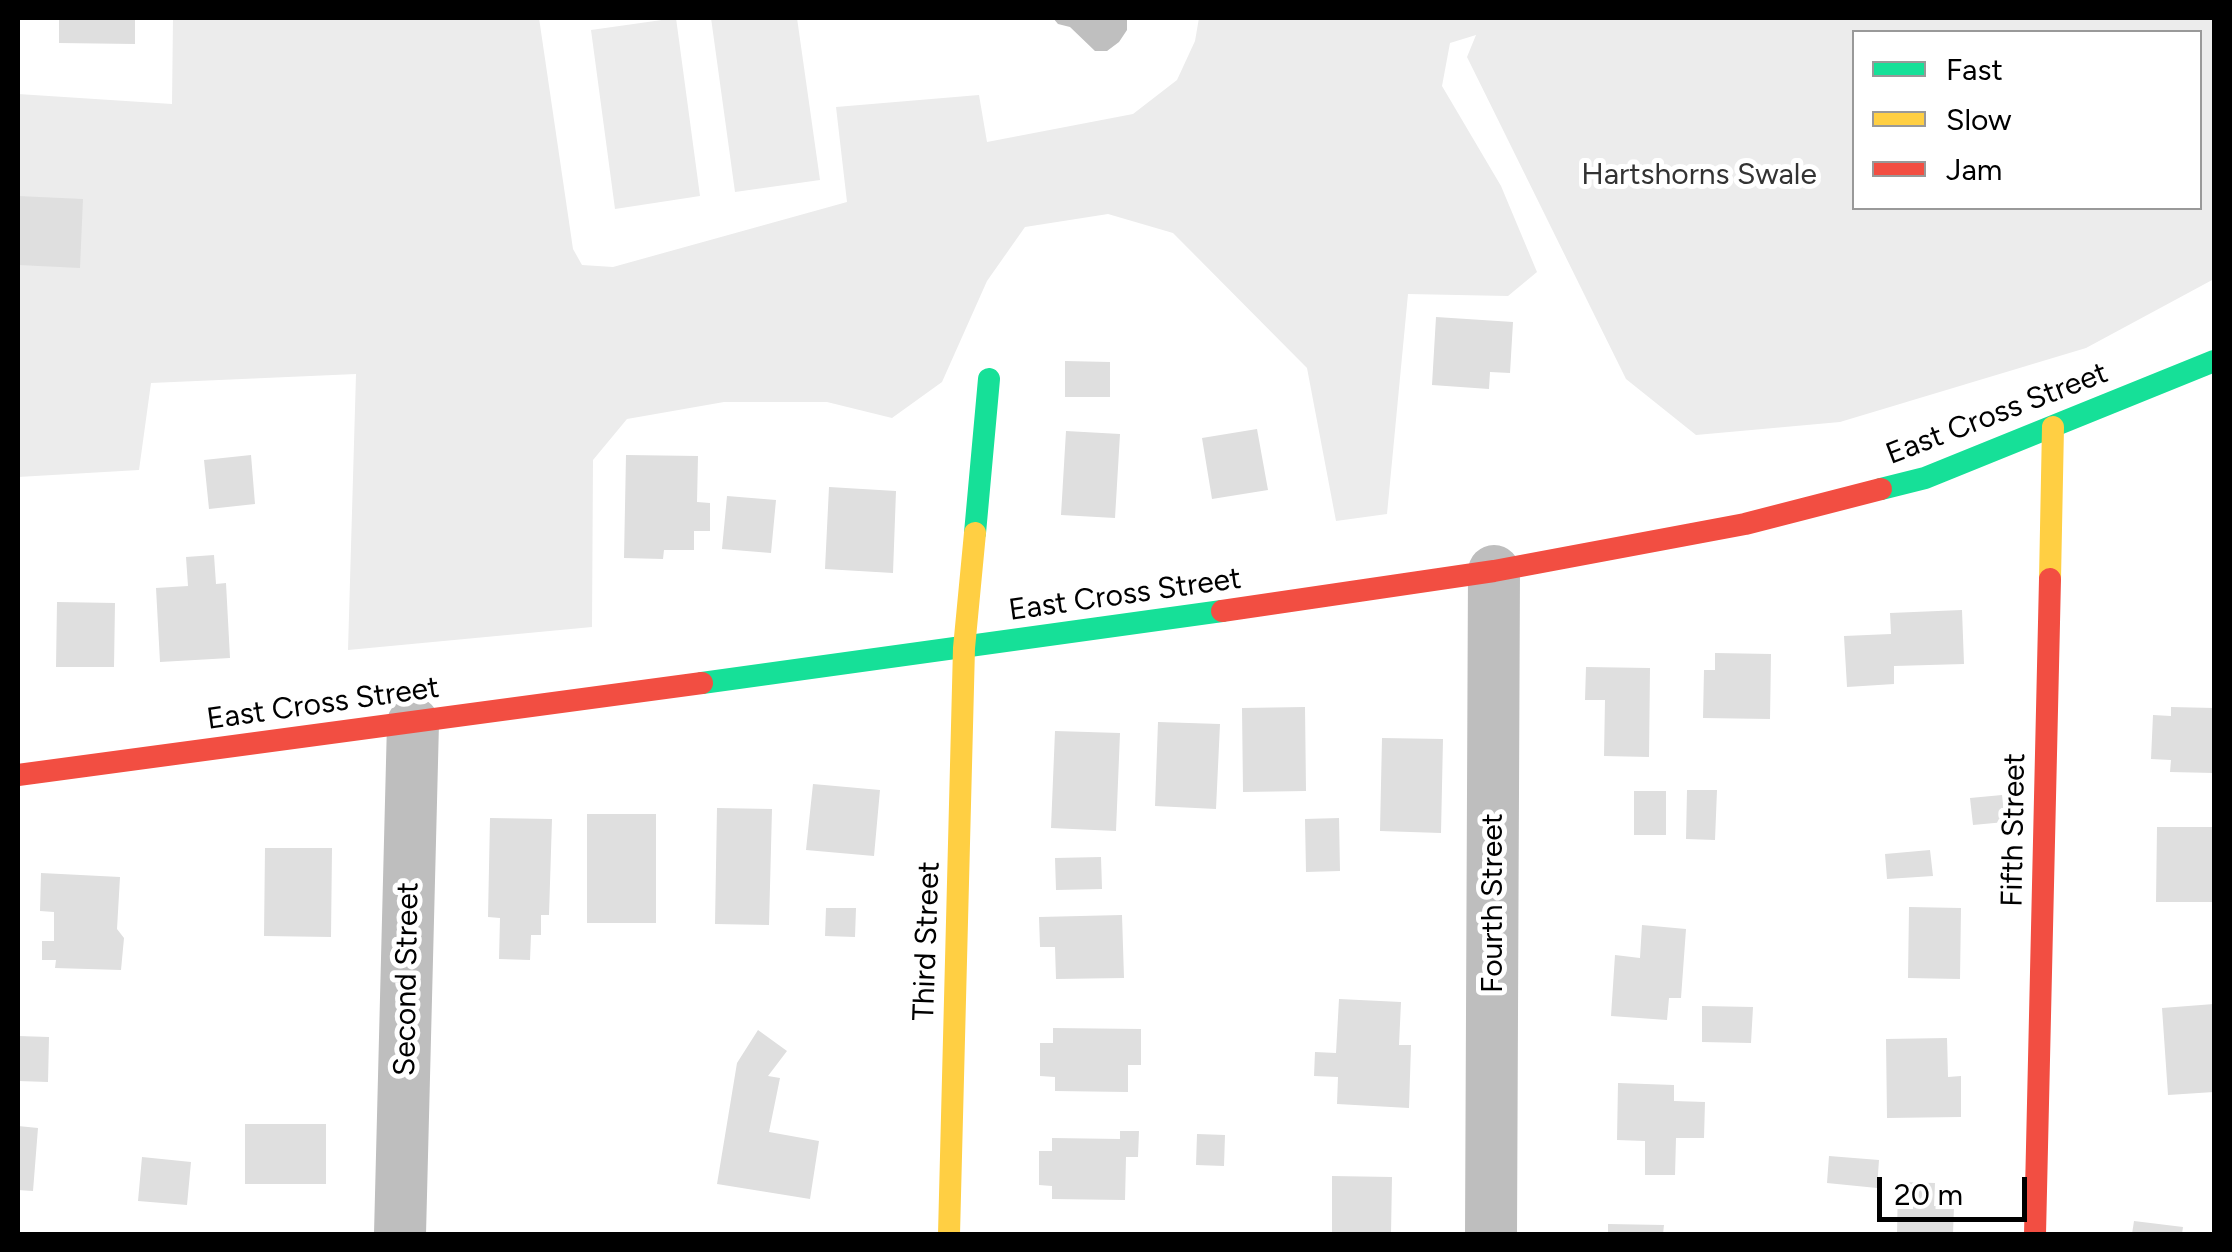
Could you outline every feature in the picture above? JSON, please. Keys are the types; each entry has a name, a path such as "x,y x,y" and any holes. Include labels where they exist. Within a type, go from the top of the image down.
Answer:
{"street":[{"name":"East Cross Street","path":"18,776 964,648 1494,571 1745,524 1925,478 2214,361"},
{"name":"Third Street","path":"949,1234 964,648 989,379"},
{"name":"Fifth Street","path":"2035,1234 2053,427"},
{"name":"Fourth Street","path":"1491,1234 1494,571"},
{"name":"Second Street","path":"400,1234 414,723"}],"green space":[{"name":"Hartshorns Swale","path":"173,18 539,18 573,249 582,265 613,267 847,202 836,107 979,95 987,142 1133,114 1177,80 1195,41 1199,18 2214,18 2214,279 2086,348 1840,422 1696,435 1626,379 1467,57 1476,35 1450,43 1442,86 1501,186 1537,272 1508,296 1408,294 1387,514 1336,521 1307,368 1173,233 1108,214 1025,227 987,281 942,382 892,418 827,402 724,402 627,419 593,460 592,627 348,650 356,374 151,383 139,470 18,477 18,94 172,104"},
{"path":"676,18 700,196 615,209 591,30"},
{"path":"711,18 797,18 820,180 735,192"}],"shaded area":[{"path":"1053,18 1127,18 1127,30 1107,51 1095,51 1070,27"}],"building":[{"path":"59,18 135,18 135,44 59,43"},
{"path":"18,196 83,199 80,268 18,265"},
{"path":"1436,317 1513,322 1510,373 1490,372 1489,389 1432,385"},
{"path":"1065,361 1110,362 1110,397 1065,397"},
{"path":"1257,429 1268,490 1212,499 1202,438"},
{"path":"1066,431 1120,434 1115,518 1061,515"},
{"path":"251,455 255,504 209,509 204,460"},
{"path":"626,455 698,456 697,502 710,503 710,531 694,531 694,550 664,550 663,559 624,558"},
{"path":"829,487 896,491 893,573 825,569"},
{"path":"727,496 776,500 771,553 722,549"},
{"path":"214,555 216,584 226,583 230,658 160,662 156,588 188,586 186,557"},
{"path":"57,602 115,603 114,667 56,667"},
{"path":"1962,610 1964,664 1894,666 1894,684 1847,687 1844,636 1891,634 1890,613"},
{"path":"1715,653 1771,654 1770,719 1703,718 1704,670 1715,670"},
{"path":"1586,667 1650,668 1649,757 1604,756 1605,700 1585,700"},
{"path":"1305,707 1306,791 1243,792 1242,708"},
{"path":"2171,707 2214,708 2214,773 2170,772 2171,760 2151,759 2153,715 2171,716"},
{"path":"1158,722 1220,724 1216,809 1155,806"},
{"path":"1055,731 1120,733 1116,831 1051,828"},
{"path":"1382,738 1443,739 1441,833 1380,831"},
{"path":"813,784 880,790 874,856 806,850"},
{"path":"1687,790 1717,790 1715,840 1686,839"},
{"path":"1634,791 1666,791 1666,835 1634,835"},
{"path":"2002,795 2005,822 1973,825 1970,798"},
{"path":"717,808 772,809 769,925 715,924"},
{"path":"587,814 656,814 656,923 587,923"},
{"path":"490,818 552,819 549,915 541,915 541,935 531,935 530,960 499,959 500,918 488,917"},
{"path":"1339,818 1340,871 1306,872 1305,819"},
{"path":"2157,827 2214,827 2214,902 2156,902"},
{"path":"265,848 332,848 331,937 264,936"},
{"path":"1930,850 1933,876 1887,879 1885,854"},
{"path":"1101,857 1102,889 1056,890 1055,858"},
{"path":"41,873 120,877 117,929 124,938 121,970 55,968 56,960 42,960 42,941 54,941 54,912 40,911"},
{"path":"1909,907 1961,908 1960,979 1908,978"},
{"path":"826,908 856,908 855,937 825,936"},
{"path":"1122,915 1124,978 1056,979 1055,947 1040,947 1039,917"},
{"path":"1642,925 1686,929 1681,998 1669,998 1667,1020 1611,1016 1615,955 1640,958"},
{"path":"1339,999 1401,1002 1399,1045 1411,1045 1409,1108 1337,1104 1338,1077 1314,1076 1315,1052 1336,1053"},
{"path":"2214,1004 2214,1092 2168,1095 2162,1008"},
{"path":"1702,1006 1753,1007 1751,1043 1702,1042"},
{"path":"1053,1028 1141,1029 1141,1065 1128,1065 1128,1092 1055,1091 1055,1077 1040,1076 1040,1043 1053,1043"},
{"path":"758,1030 787,1051 768,1076 780,1078 769,1132 819,1141 810,1199 717,1184 737,1063"},
{"path":"18,1036 49,1037 48,1082 18,1081"},
{"path":"1947,1038 1948,1077 1961,1076 1961,1117 1887,1118 1886,1039"},
{"path":"1618,1083 1674,1085 1674,1101 1705,1102 1704,1138 1676,1138 1675,1175 1645,1175 1645,1141 1617,1140"},
{"path":"245,1124 326,1124 326,1184 245,1184"},
{"path":"18,1126 38,1128 33,1191 18,1190"},
{"path":"1120,1131 1139,1131 1138,1157 1126,1157 1125,1200 1052,1199 1052,1186 1039,1185 1039,1151 1052,1151 1052,1138 1120,1139"},
{"path":"1197,1134 1225,1135 1224,1166 1196,1165"},
{"path":"1829,1156 1879,1160 1877,1188 1827,1183"},
{"path":"142,1157 191,1162 187,1205 138,1201"},
{"path":"1332,1176 1392,1177 1391,1234 1332,1234"},
{"path":"1898,1182 1935,1183 1934,1206 1954,1206 1953,1234 1897,1234"},
{"path":"2134,1221 2183,1227 2182,1234 2132,1234"},
{"path":"1608,1224 1664,1225 1663,1234 1608,1234"}],"traffic: fast":[{"path":"1881,489 1925,478 2214,361"},
{"path":"975,533 989,379"},
{"path":"702,683 1222,611"}],"traffic: slow":[{"path":"2050,579 2053,427"},
{"path":"949,1234 964,648 975,533"}],"traffic: jam":[{"path":"1222,611 1494,571 1745,524 1881,489"},
{"path":"2035,1234 2050,579"},
{"path":"18,775 702,683"}]}
